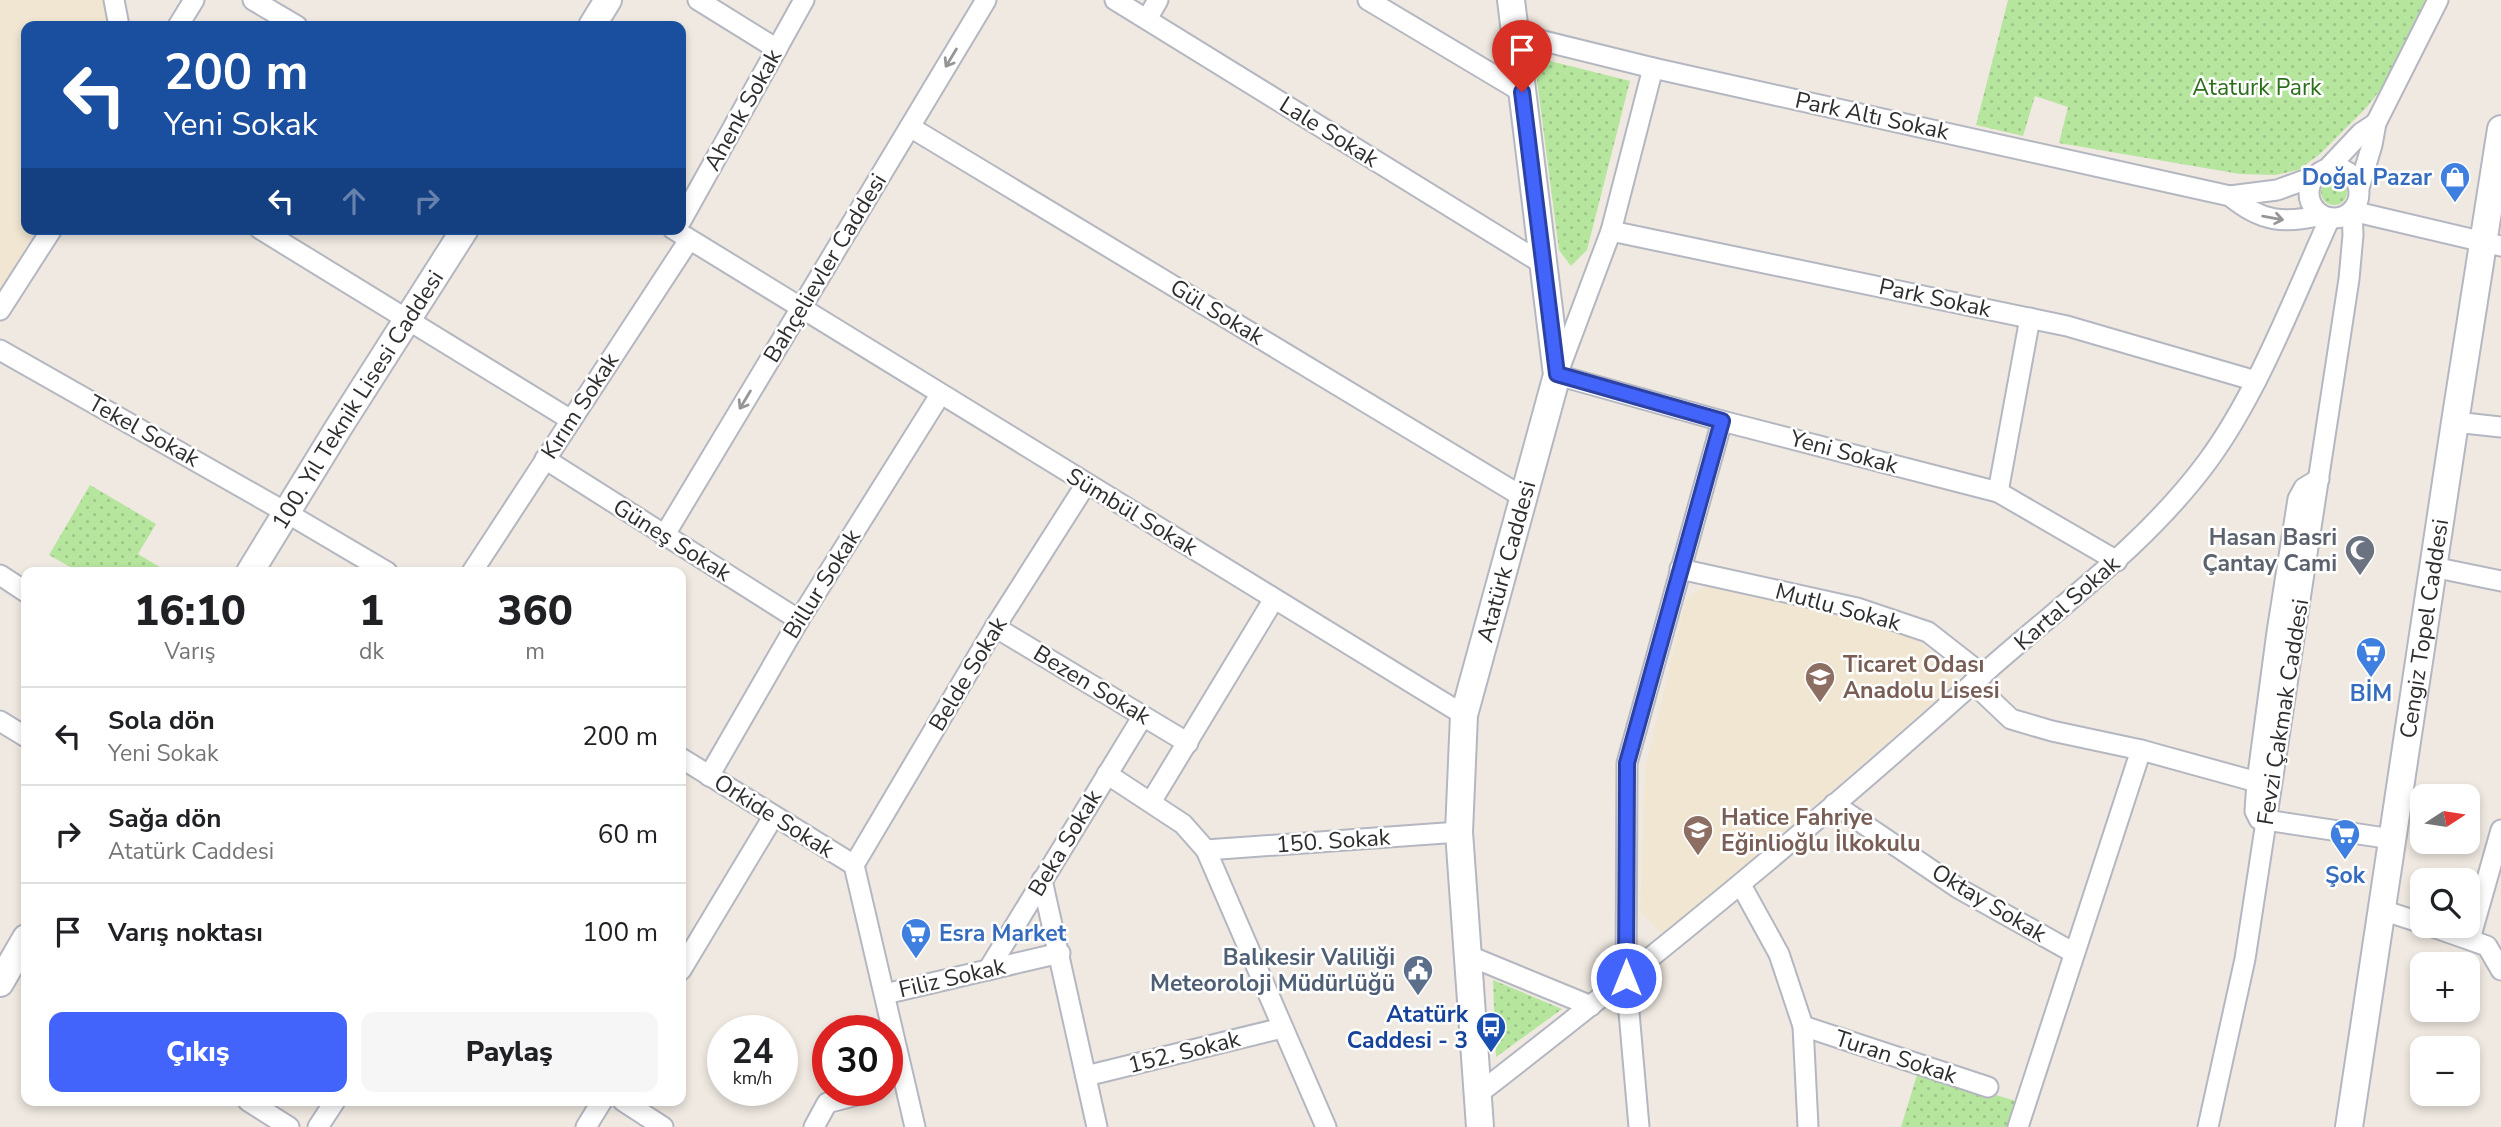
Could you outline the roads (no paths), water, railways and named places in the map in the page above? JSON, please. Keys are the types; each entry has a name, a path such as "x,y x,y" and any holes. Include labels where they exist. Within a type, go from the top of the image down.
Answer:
{"main road":[{"name":"Atatürk Caddesi","path":"1480,1127 1459,832 1464,715 1557,374 1511,0"},
{"name":"Cengiz Topel Caddesi","path":"2349,1127 2455,422 2492,244 2501,129"},
{"name":"100. Yıl Teknik Lisesi Caddesi","path":"253,567 461,235"},
{"path":"0,982 17,950"}],"street":[{"path":"114,0 118,21"},
{"path":"181,21 194,0"},
{"path":"253,0 289,21"},
{"path":"698,0 777,49"},
{"name":"Ahenk Sokak","path":"686,217 804,0"},
{"name":"Bahçelievler Caddesi","path":"664,536 986,0"},
{"name":"Lale Sokak","path":"1115,0 1543,264"},
{"path":"1147,19 1158,0"},
{"path":"1368,0 1522,92"},
{"path":"2230,196 2256,215 2271,219 2290,221 2338,218 2352,211 2356,206 2376,123 2438,0"},
{"name":"Park Altı Sokak","path":"1515,34 1653,68 2230,196"},
{"path":"1557,374 1611,231 1653,68"},
{"path":"2326,217 2315,210 2308,194 2321,173 2361,133 2376,123"},
{"name":"Gül Sokak","path":"910,127 1523,497"},
{"path":"2230,196 2277,190 2321,173 2345,170 2352,174 2359,188"},
{"path":"2352,211 2492,244"},
{"name":"Fevzi Çakmak Caddesi","path":"2208,1127 2245,959 2348,279 2353,235 2352,211"},
{"name":"Kartal Sokak","path":"1478,1094 1741,885 2117,561 2170,509 2209,460 2256,381 2326,217"},
{"name":"Park Sokak","path":"1611,231 2067,326 2256,381"},
{"path":"0,310 48,235"},
{"path":"270,235 571,420"},
{"name":"Kırım Sokak","path":"475,567 571,420 676,235"},
{"name":"Sümbül Sokak","path":"686,235 800,309 1464,715"},
{"path":"1998,492 2030,318"},
{"name":"Tekel Sokak","path":"0,351 287,513"},
{"name":"Yeni Sokak","path":"1557,374 1722,421 1998,492 2117,561"},
{"name":"Billur Sokak","path":"709,776 799,620 940,395"},
{"path":"1639,1127 1626,978 1627,763 1722,421"},
{"path":"2455,422 2501,427"},
{"name":"Güneş Sokak","path":"545,459 799,620"},
{"path":"2319,479 2304,488 2298,499 2277,632 2255,811 2259,819 2392,839"},
{"name":"Belde Sokak","path":"854,865 995,628 1086,484"},
{"path":"287,513 379,567"},
{"path":"2433,568 2501,581"},
{"name":"Mutlu Sokak","path":"1680,569 1857,608 1928,632 1978,679 2011,719 2052,731 2141,750 2257,782"},
{"path":"0,575 21,589"},
{"path":"1151,802 1274,600"},
{"name":"Bezen Sokak","path":"995,628 1188,743"},
{"name":"Beka Sokak","path":"988,970 1143,716"},
{"path":"0,721 21,734"},
{"path":"2018,1127 2141,750"},
{"name":"Orkide Sokak","path":"686,761 854,865 886,994 889,1015"},
{"path":"1107,774 1182,824 1206,850 1326,1127"},
{"name":"Oktay Sokak","path":"1834,804 1958,888 2074,953"},
{"path":"686,962 773,817"},
{"path":"2501,830 2486,943 2501,970"},
{"name":"150. Sokak","path":"1206,850 1459,832"},
{"path":"1042,880 1097,1127"},
{"path":"1741,885 1779,954 1803,1026 1808,1127"},
{"path":"2382,910 2410,919"},
{"name":"Filiz Sokak","path":"886,994 1060,953"},
{"path":"1467,955 1591,1006"},
{"name":"Turan Sokak","path":"1803,1026 1988,1087"},
{"name":"152. Sokak","path":"1086,1076 1282,1028"},
{"name":"Orkide Sokak","path":"903,1099 915,1127"},
{"path":"256,1106 289,1127"},
{"path":"318,1127 332,1106"},
{"path":"586,1127 599,1106"},
{"path":"631,1106 663,1127"},
{"path":"814,1127 825,1106"}],"place":[{"name":"Doğal Pazar","path":"2455,204"},
{"name":"Hasan Basri Çantay Cami","path":"2360,577"},
{"name":"BİM","path":"2371,679"},
{"name":"Ticaret Odası Anadolu Lisesi","path":"1820,704"},
{"name":"Hatice Fahriye Eğinlioğlu İlkokulu","path":"1698,857"},
{"name":"Şok","path":"2345,861"},
{"name":"Esra Market","path":"916,960"},
{"name":"Balıkesir Valiliği Meteoroloji Müdürlüğü","path":"1418,997"},
{"name":"Atatürk Caddesi - 3","path":"1491,1054"}],"park label":[{"name":"Ataturk Park","path":"2257,87"}]}
